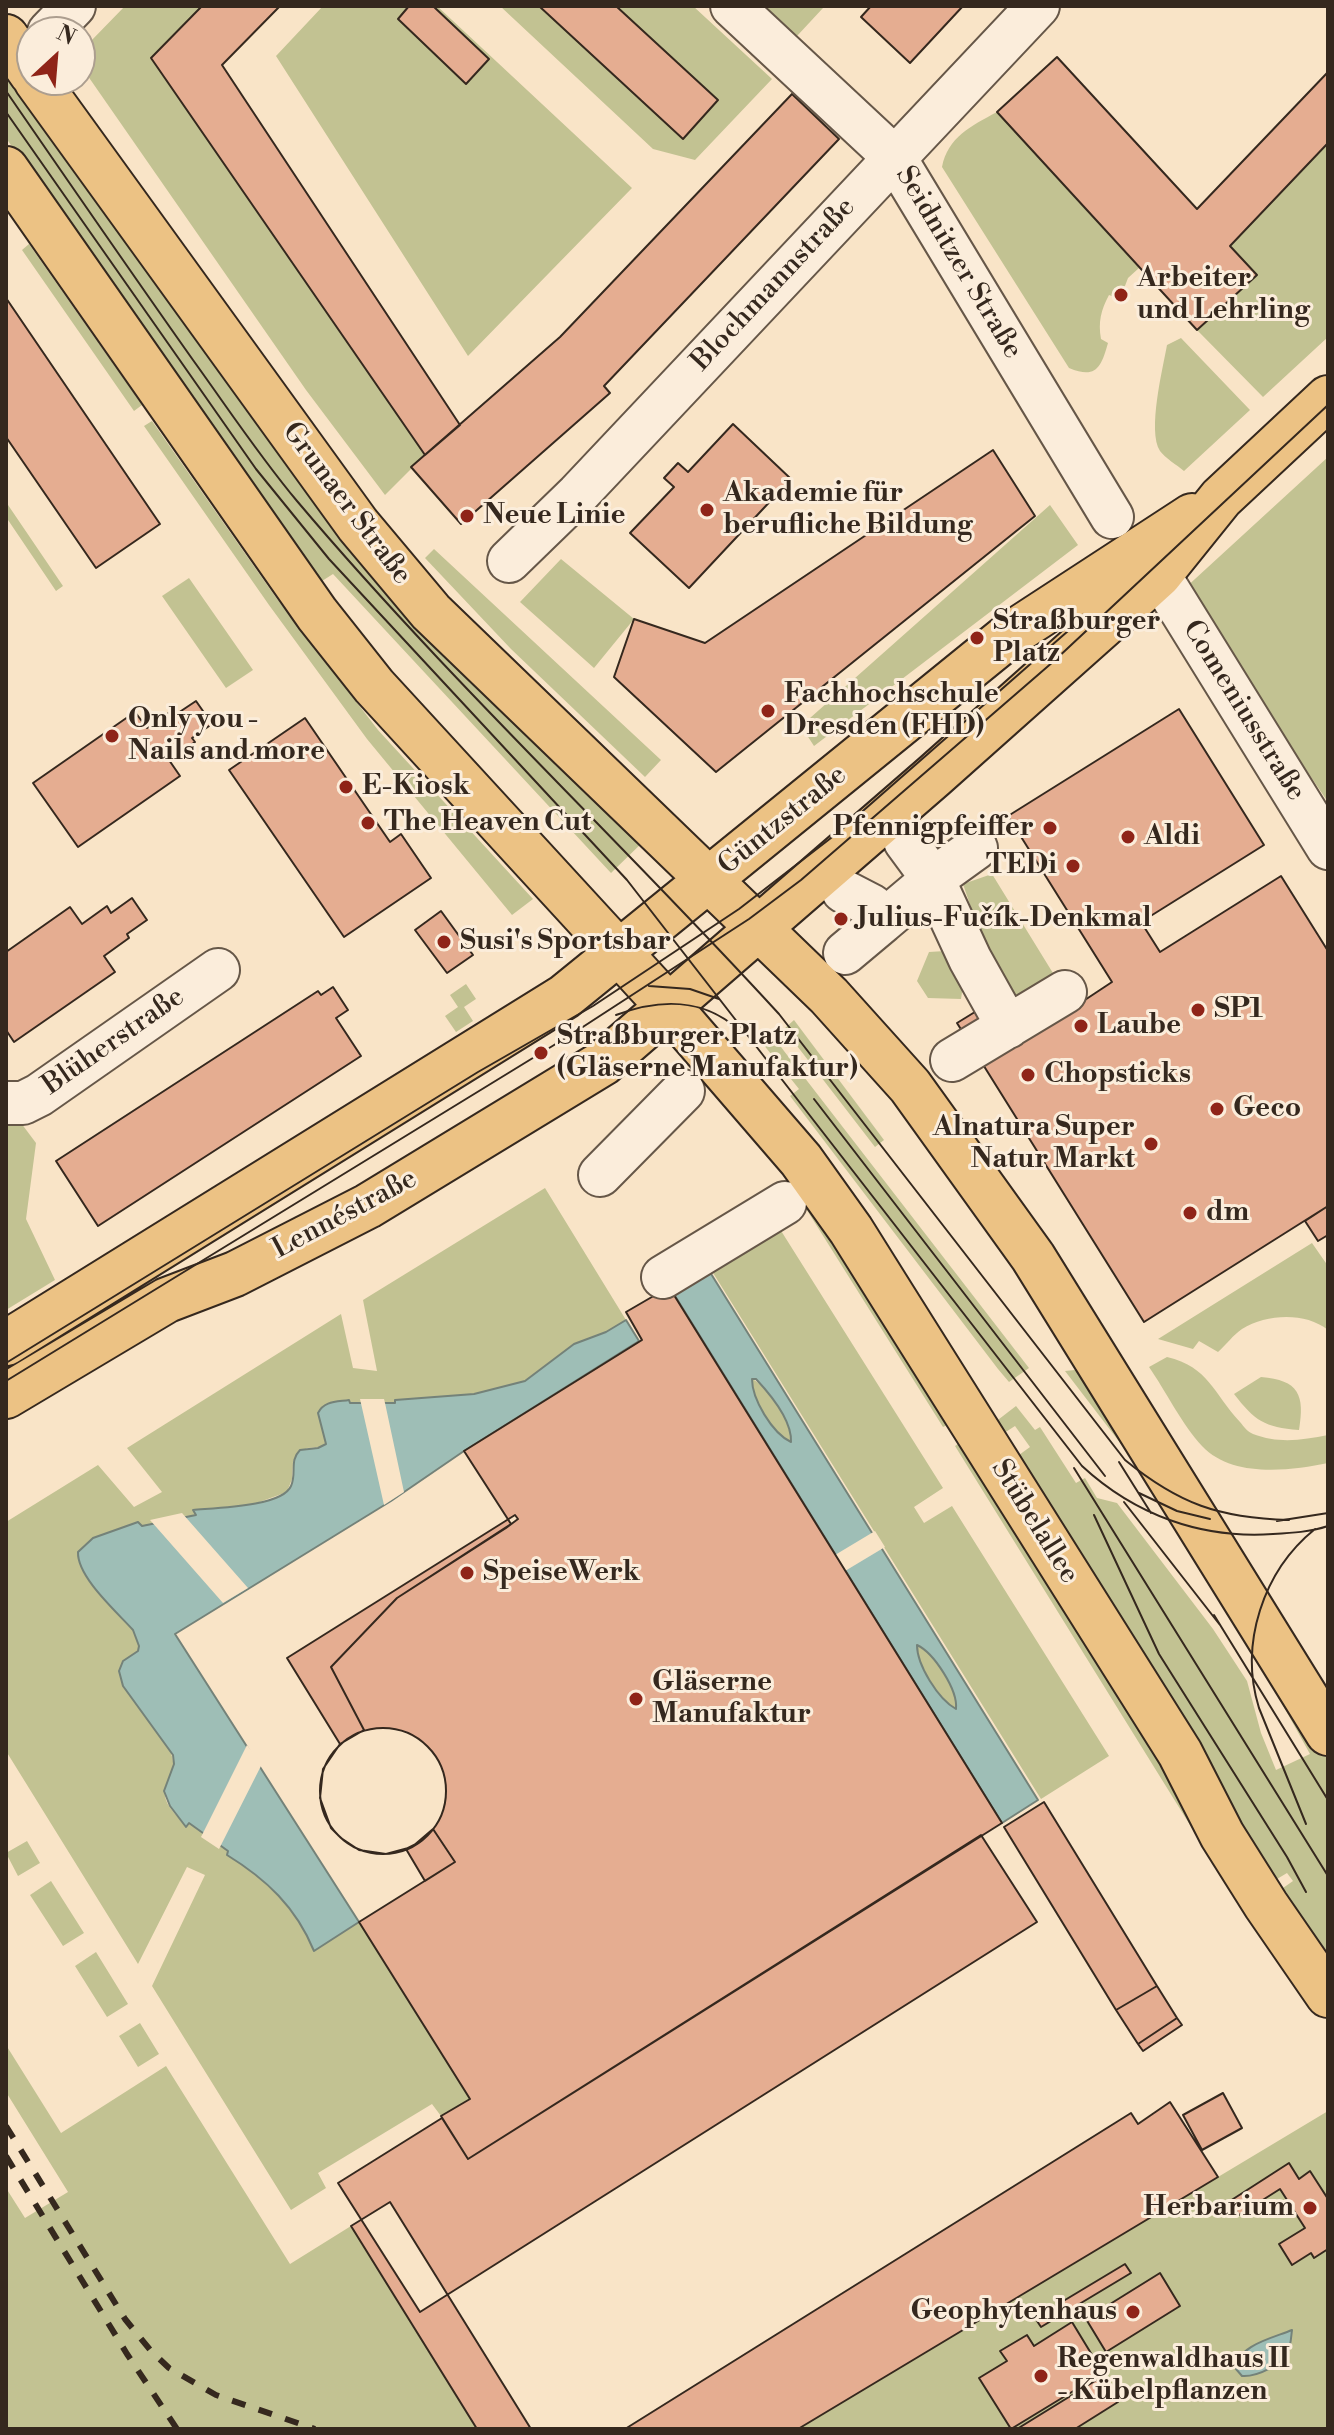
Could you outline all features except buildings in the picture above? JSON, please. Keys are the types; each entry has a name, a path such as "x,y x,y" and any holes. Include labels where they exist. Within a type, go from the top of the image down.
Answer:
{"main road":[{"name":"Grunaer Straße","path":"58,96 339,500 396,574 431,612 710,880"},
{"path":"6,169 310,604 355,662 669,1007"},
{"name":"Güntzstraße","path":"669,1007 1159,575 1221,498 1328,398"},
{"name":"Güntzstraße","path":"620,954 1011,634 1221,498"},
{"path":"710,880 757,927 830,967 910,1086 1033,1257 1328,1733"},
{"path":"6,1343 564,997 620,954"},
{"name":"Stübelallee","path":"669,1007 801,1160 851,1230 1180,1753 1229,1847 1328,1995"},
{"name":"Lennéstraße","path":"6,1396 167,1300 235,1274 368,1206 597,1067 669,1007"}],"street":[{"name":"Seidnitzer Straße","path":"732,6 895,158 1112,517"},
{"name":"Blochmannstraße","path":"509,561 578,494 1038,6"},
{"name":"Comeniusstraße","path":"1159,575 1328,848"},
{"path":"905,841 933,879 970,959 1008,1027"},
{"path":"830,967 933,879 976,848"},
{"path":"843,891 872,906 882,922"},
{"name":"Blüherstraße","path":"6,1103 23,1103 39,1095 218,970"},
{"path":"952,1060 1065,992"},
{"path":"600,1175 683,1091"},
{"path":"663,1277 785,1203"}],"green space":[{"path":"125,6 202,6 151,58 425,455 385,495 306,390 96,88 96,36"},
{"path":"323,6 437,6 632,188 468,356 276,56"},
{"path":"500,6 693,6 772,79 695,160 653,149"},
{"path":"765,6 820,6 823,8 797,36"},
{"path":"6,74 16,86 16,96 24,96 646,839 611,873 333,574 322,581 276,525 6,138"},
{"path":"997,112 1139,268 1128,278 1120,299 1109,295 1106,300 1100,327 1101,339 1108,343 1100,365 1091,372 1069,368 942,167 955,140"},
{"path":"1328,143 1328,337 1263,397 1197,330 1257,275 1230,246"},
{"path":"29,244 142,405 134,411 22,250"},
{"path":"1181,338 1250,410 1184,471 1160,451 1155,429 1167,345"},
{"path":"152,421 277,599 378,730 533,899 512,915 367,739 144,426"},
{"path":"1328,457 1328,802 1183,590"},
{"path":"6,502 63,586 56,591 6,517"},
{"path":"1050,505 1078,545 814,746 801,726"},
{"path":"434,549 661,760 645,777 511,649 425,558"},
{"path":"561,559 634,619 594,668 520,602"},
{"path":"189,578 253,670 226,688 162,596"},
{"path":"992,874 1056,978 1016,1003 985,949 963,884"},
{"path":"945,951 964,979 961,999 928,998 917,981 929,952"},
{"path":"466,984 476,999 464,1007 473,1021 456,1032 445,1016 458,1007 450,995"},
{"path":"794,1020 884,1140 875,1147 784,1029"},
{"path":"773,1036 1029,1368 1009,1382 998,1369 790,1096 799,1089 763,1044"},
{"path":"21,1123 36,1143 26,1219 55,1280 6,1310 6,1124"},
{"path":"783,1172 827,1224 951,1423 943,1427"},
{"path":"545,1188 626,1320 574,1345 525,1381 474,1394 396,1400 395,1403 349,1403 323,1447 307,1448 293,1461 292,1479 287,1492 254,1504 134,1630 173,1762 165,1792 170,1807 186,1826 189,1823 229,1851 227,1855 267,1884 289,1908 314,1951 359,1922 470,2099 441,2116 432,2104 318,2173 326,2188 291,2210 152,1986 205,1875 187,1867 138,1964 6,1751 6,1522 98,1465 134,1507 162,1492 127,1448 341,1314 353,1368 377,1371 363,1300"},
{"path":"778,1226 943,1488 914,1507 924,1523 952,1506 1109,1756 1041,1799 710,1268"},
{"path":"1312,1243 1328,1266 1328,1330 1297,1318 1263,1320 1242,1329 1218,1352 1199,1341 1193,1349 1158,1339"},
{"path":"1167,1357 1181,1361 1201,1374 1251,1433 1282,1440 1328,1435 1328,1463 1262,1470 1245,1468 1214,1456 1188,1428 1149,1367"},
{"path":"1085,1369 1131,1457 1065,1371"},
{"path":"1261,1377 1284,1382 1296,1392 1301,1407 1299,1430 1261,1421 1234,1394"},
{"path":"752,1379 778,1406 788,1426 791,1443 777,1432 764,1415 755,1396"},
{"path":"1016,1406 1035,1430 1040,1427 1076,1483 1085,1478 1097,1498 1117,1503 1213,1629 1247,1681 1261,1733 1276,1770 1310,1754 1280,1700 1273,1670 1328,1759 1328,1959 1283,1888 1293,1881 1287,1873 1277,1879 1012,1460 1030,1447 1015,1426 998,1437 990,1426"},
{"path":"964,1440 1176,1782 1203,1846 955,1446"},
{"path":"917,1645 931,1656 944,1673 956,1701 956,1709 930,1681 920,1662"},
{"path":"27,1841 40,1863 18,1876 6,1853"},
{"path":"51,1881 84,1933 63,1946 30,1895"},
{"path":"96,1952 128,2004 107,2017 75,1966"},
{"path":"140,2023 159,2054 138,2067 119,2036"},
{"path":"6,2045 61,2133 166,2066 290,2264 351,2226 477,2429 6,2429 6,2188 25,2218 68,2192 6,2092"},
{"path":"1328,2111 1328,2429 798,2429"}],"water":[{"path":"708,1269 1038,1800 1002,1823 672,1291","holes":["752,1379 756,1379 779,1408 788,1425 791,1442 764,1415 755,1396","917,1645 931,1656 944,1673 953,1692 956,1709 942,1698 930,1681"]},
{"path":"626,1320 639,1341 464,1451 391,1501 175,1634 359,1922 314,1951 289,1908 267,1884 189,1823 186,1827 170,1806 164,1791 174,1764 173,1755 123,1686 119,1671 123,1661 138,1651 139,1646 133,1630 91,1583 79,1562 78,1552 93,1538 138,1522 142,1526 196,1515 193,1510 246,1505 285,1493 291,1486 295,1458 300,1450 326,1444 318,1413 327,1404 349,1400 350,1403 395,1403 395,1400 474,1394 525,1381 574,1344 606,1332"},
{"path":"1292,2330 1288,2351 1275,2365 1248,2376 1242,2376 1236,2369 1242,2354 1249,2348"}],"pier":[{"path":"360,1399 384,1399 385,1403 404,1492 384,1505"},
{"path":"182,1513 248,1588 223,1603 150,1520"},
{"path":"875,1531 885,1547 845,1571 835,1555"},
{"path":"247,1745 262,1764 219,1849 201,1837"}],"tram line":[{"path":"6,91 193,360 297,501 414,633 779,1014 1125,1460 1164,1488 1201,1506 1241,1516 1289,1520"},
{"path":"6,112 256,469 329,559 627,880 1082,1466 1124,1498 1195,1528 1246,1535 1294,1533 1328,1526"},
{"path":"6,1381 572,1034 749,919 801,880 1054,661 1328,405"},
{"path":"6,1363 478,1072 593,1006 739,909 840,831 1076,624"},
{"path":"649,986 690,989 719,999"},
{"path":"616,1015 648,1006 680,1004 710,1011 739,1030"},
{"path":"814,1099 1105,1476"},
{"path":"1119,1462 1151,1513"},
{"path":"1074,1468 1328,1876"},
{"path":"1139,1493 1177,1511 1210,1519"},
{"path":"1124,1502 1220,1625"},
{"path":"1277,1521 1328,1513"},
{"path":"1094,1515 1159,1654 1306,1892"},
{"path":"1306,1824 1259,1708 1252,1659 1254,1634 1269,1587 1297,1546 1315,1529"},
{"path":"1214,1615 1328,1800"}],"railway":[{"path":"6,2126 125,2319 151,2351 169,2368 216,2395 315,2429"},
{"path":"6,2156 127,2354 177,2429"}],"place":[{"name":"Arbeiter und Lehrling","path":"1121,295"},
{"name":"Akademie für berufliche Bildung","path":"707,510"},
{"name":"Neue Linie","path":"467,516"},
{"name":"Straßburger Platz","path":"977,638"},
{"name":"Fachhochschule Dresden (FHD)","path":"768,711"},
{"name":"Only you - Nails and more","path":"112,736"},
{"name":"E-Kiosk","path":"346,787"},
{"name":"The Heaven Cut","path":"368,823"},
{"name":"Pfennigpfeiffer","path":"1050,828"},
{"name":"Aldi","path":"1128,837"},
{"name":"TEDi","path":"1073,866"},
{"name":"Julius-Fučík-Denkmal","path":"841,919"},
{"name":"Susi's Sportsbar","path":"444,942"},
{"name":"SP1","path":"1198,1010"},
{"name":"Laube","path":"1081,1026"},
{"name":"Straßburger Platz (Gläserne Manufaktur)","path":"541,1053"},
{"name":"Chopsticks","path":"1028,1075"},
{"name":"Geco","path":"1217,1109"},
{"name":"Alnatura Super Natur Markt","path":"1151,1144"},
{"name":"dm","path":"1190,1213"},
{"name":"SpeiseWerk","path":"467,1573"},
{"name":"Gläserne Manufaktur","path":"636,1699"},
{"name":"Herbarium","path":"1310,2208"},
{"name":"Geophytenhaus","path":"1133,2312"},
{"name":"Regenwaldhaus II - Kübelpflanzen","path":"1041,2376"}]}
